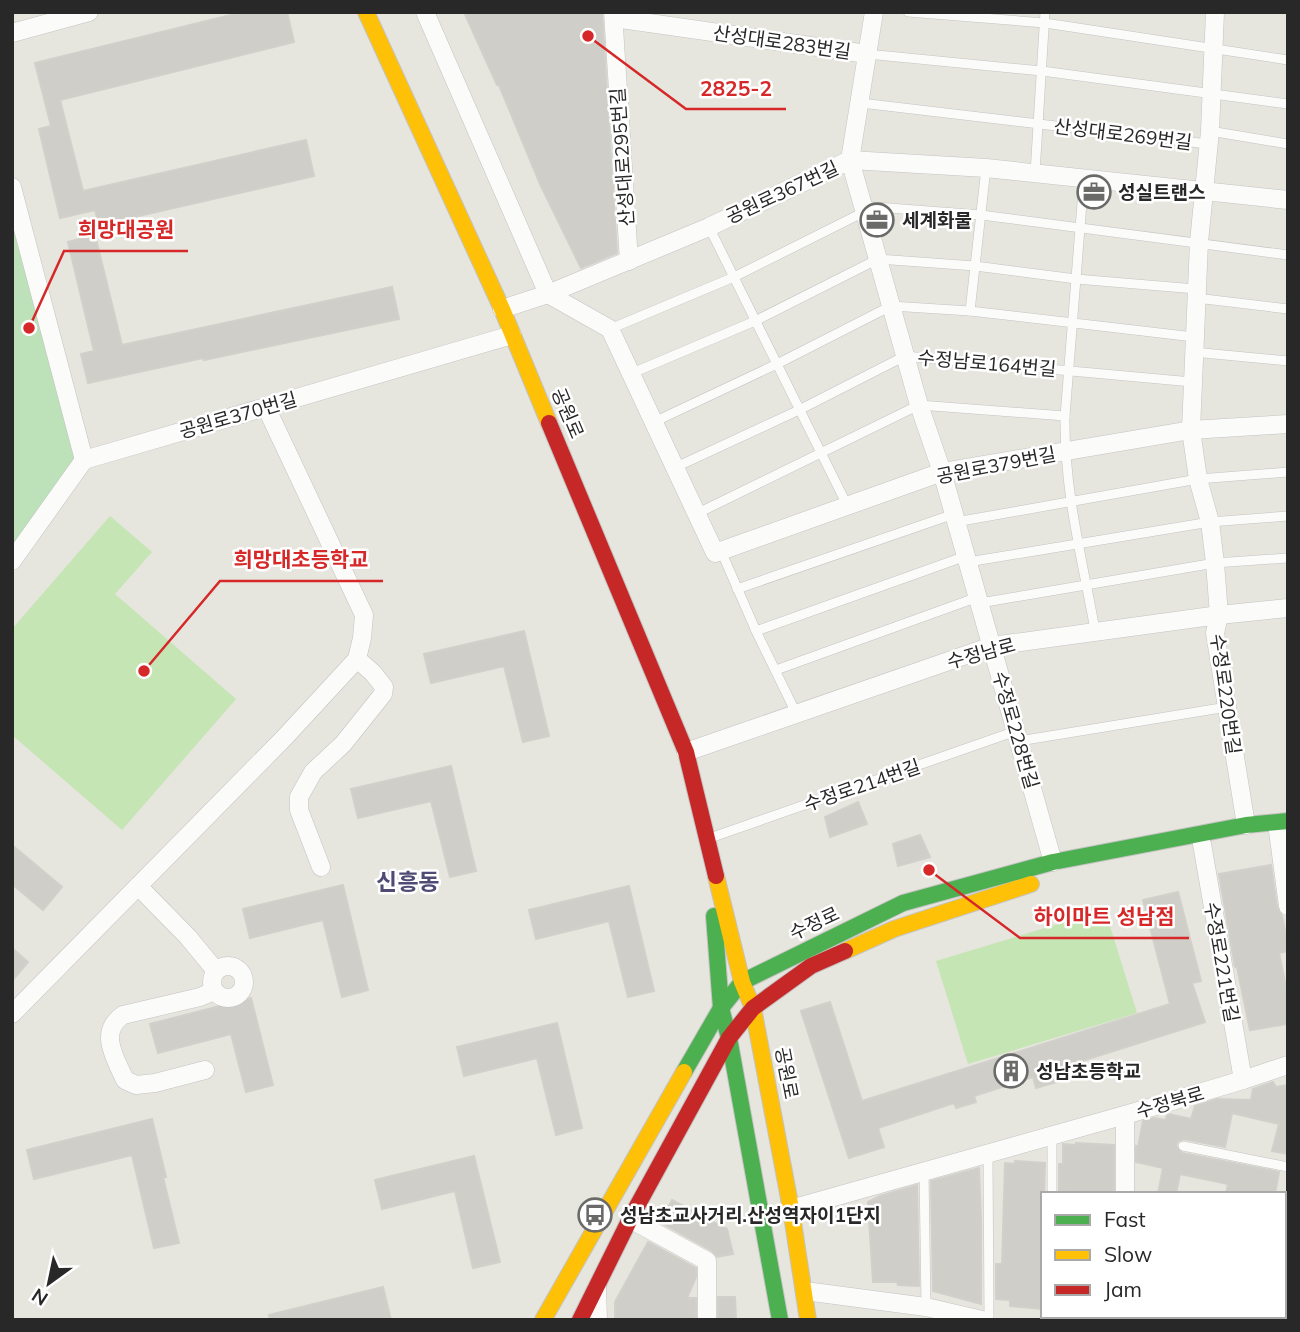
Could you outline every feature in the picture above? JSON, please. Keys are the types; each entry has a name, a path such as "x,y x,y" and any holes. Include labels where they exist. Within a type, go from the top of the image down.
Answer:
{"main road":[{"name":"공원로","path":"366,12 502,309 686,752 742,982 752,1008 791,1209 808,1320"},
{"name":"수정로","path":"543,1320 721,1008 742,982 903,904 1053,862 1246,825 1285,827"},
{"name":"수정로","path":"580,1320 630,1219 729,1038 752,1008 811,966 894,929 1044,880 1285,827"},
{"name":"공원로","path":"708,839 721,1008 729,1038 780,1320"}],"street":[{"path":"12,33 89,12"},
{"path":"425,12 548,294 610,329 696,514 718,552"},
{"name":"산성대로283번길","path":"850,160 874,12"},
{"name":"산성대로269번길","path":"1203,190 1209,137 1215,12"},
{"name":"산성대로283번길","path":"614,15 867,54"},
{"name":"산성대로295번길","path":"614,15 629,261"},
{"name":"공원로367번길","path":"502,309 548,294 709,227 850,160 986,168 1288,200"},
{"name":"수정로228번길","path":"850,160 1053,862"},
{"path":"12,187 84,460 12,561"},
{"name":"수정로220번길","path":"1203,190 1191,430 1198,479 1210,522 1219,615 1215,633 1246,825"},
{"name":"공원로370번길","path":"84,460 512,335"},
{"path":"12,1014 285,737 357,659 362,638 363,615 266,407"},
{"name":"공원로379번길","path":"718,552 942,472 1191,430 1288,424"},
{"name":"수정남로","path":"686,752 992,646 1096,630 1288,608"},
{"path":"321,867 299,810 299,797 313,772 343,744 383,694 384,687 357,659"},
{"path":"1285,827 1288,906"},
{"name":"수정로221번길","path":"1202,844 1243,1080"},
{"path":"138,886 188,937 216,971"},
{"path":"225,966 235,968 243,976 241,992 232,998 222,997 214,991 212,981 216,971 225,966"},
{"path":"205,1070 136,1085 125,1080 109,1035 115,1021 123,1015 200,997 214,991"},
{"name":"수정북로","path":"791,1209 1125,1115 1288,1065"},
{"path":"1125,1115 1125,1192"},
{"path":"630,1219 707,1261 707,1320"},
{"path":"597,1286 598,1320"},
{"path":"805,1291 926,1307 970,1319"}],"lane":[{"path":"908,12 1045,23 1288,60"},
{"path":"1035,173 1045,12"},
{"name":"산성대로283번길","path":"867,54 1042,71"},
{"path":"1042,71 1288,104"},
{"path":"861,103 1039,124"},
{"name":"산성대로269번길","path":"1039,124 1288,144"},
{"path":"971,312 986,168"},
{"name":"수정남로164번길","path":"1084,178 1065,416 1065,452 1069,500 1096,630"},
{"path":"610,329 734,277 864,209 981,215 1288,255"},
{"path":"709,227 848,507"},
{"path":"630,374 755,321 878,259 975,266 1196,293 1288,309"},
{"path":"654,422 891,306 1073,324 1288,361"},
{"path":"674,468 799,410 905,356"},
{"name":"수정남로164번길","path":"905,356 1069,370"},
{"path":"1069,370 1192,382"},
{"path":"696,514 919,405 1065,416"},
{"path":"737,589 867,544 955,518 1198,479 1288,472"},
{"path":"756,631 967,559 1210,522 1288,516"},
{"path":"718,552 796,713"},
{"path":"776,670 908,622 979,600 1215,563 1288,558"},
{"name":"수정로214번길","path":"708,839 1017,736 1227,707"},
{"path":"1052,1135 1052,1192"},
{"path":"1183,1146 1288,1167"},
{"path":"988,1153 989,1320"},
{"path":"924,1171 926,1307"}],"green space":[{"path":"12,202 80,455 12,565"},
{"path":"110,516 152,552 115,594 236,699 122,830 12,735 12,629"},
{"path":"1105,910 1137,1013 968,1064 936,961"}],"building":[{"path":"243,12 287,12 294,42 60,100 83,191 306,140 314,176 99,225 95,210 60,218 39,129 51,126 35,63"},
{"path":"464,12 602,12 617,253 581,268 540,184 499,85"},
{"path":"95,235 122,345 392,287 399,319 88,383 81,354 94,351 68,242"},
{"path":"524,631 549,736 523,742 504,666 431,683 424,654"},
{"path":"451,766 476,871 450,877 431,801 358,818 351,789"},
{"path":"858,802 867,824 830,837 825,817"},
{"path":"920,835 930,857 898,866 893,844"},
{"path":"12,845 62,887 43,910 12,884"},
{"path":"1271,865 1277,907 1282,916 1288,944 1288,951 1279,953 1288,997 1288,1024 1250,1030 1235,967 1219,874"},
{"path":"343,885 368,990 342,997 323,920 250,938 243,909"},
{"path":"629,886 654,991 628,997 609,921 536,939 529,910"},
{"name":"성남초등학교","path":"1178,892 1201,981 1192,983 1205,1022 1066,1066 1070,1078 1036,1088 1033,1077 974,1096 976,1102 956,1108 954,1103 878,1128 884,1147 849,1158 801,1011 830,1002 862,1101 1170,1004 1143,900"},
{"path":"12,948 28,962 12,981"},
{"path":"251,998 273,1085 246,1092 231,1034 158,1053 150,1024"},
{"path":"557,1023 582,1128 556,1135 537,1058 464,1076 457,1047"},
{"path":"1273,1082 1276,1087 1288,1085 1288,1154 1272,1151 1279,1124 1232,1113 1225,1147 1184,1139 1176,1145 1182,1153 1279,1172 1275,1192 1226,1192 1228,1184 1180,1174 1176,1192 1158,1192 1163,1168 1136,1162 1136,1146 1138,1147 1143,1121 1154,1118 1165,1120 1168,1114 1191,1119 1195,1106 1217,1099 1251,1100 1253,1089"},
{"path":"152,1119 179,1243 154,1248 132,1155 34,1179 27,1150"},
{"path":"1063,1144 1114,1145 1114,1192 1059,1191 1059,1164 1063,1164"},
{"path":"474,1156 500,1262 473,1268 455,1191 382,1209 375,1180"},
{"path":"1015,1161 1045,1163 1044,1192 1041,1192 1041,1309 1010,1306 1010,1300 996,1299 996,1264 1002,1264 1005,1163 1015,1164"},
{"path":"979,1168 981,1304 933,1291 931,1181"},
{"path":"917,1185 919,1286 873,1282 868,1202"},
{"path":"672,1200 727,1229 733,1254 717,1257 712,1251 660,1222"},
{"path":"648,1242 696,1268 696,1277 687,1298 696,1298 696,1320 615,1320 615,1302"},
{"path":"383,1287 391,1320 270,1320 269,1315"},
{"path":"718,1297 735,1297 736,1320 718,1320"}],"traffic: fast":[{"path":"684,1072 721,1008 742,982 903,903 1053,862 1246,825 1288,821"},
{"path":"714,916 721,1008 729,1038 780,1320"}],"traffic: slow":[{"path":"366,12 502,309 549,423"},
{"path":"716,876 742,982 753,1008 791,1209 808,1320"},
{"path":"845,951 894,929 1031,884"},
{"path":"543,1320 684,1072"}],"traffic: jam":[{"path":"549,423 686,752 716,876"},
{"path":"580,1320 630,1219 729,1038 753,1008 811,966 845,951"}],"place":[{"name":"2825-2","path":"588,36"},
{"name":"성실트랜스","path":"1094,192"},
{"name":"세계화물","path":"877,220"},
{"name":"희망대공원","path":"29,328"},
{"name":"희망대초등학교","path":"144,671"},
{"name":"하이마트 성남점","path":"929,870"},
{"name":"성남초등학교","path":"1011,1071"},
{"name":"성남초교사거리.산성역자이1단지","path":"595,1215"}],"district":[{"name":"신흥동","path":"408,882"}]}
